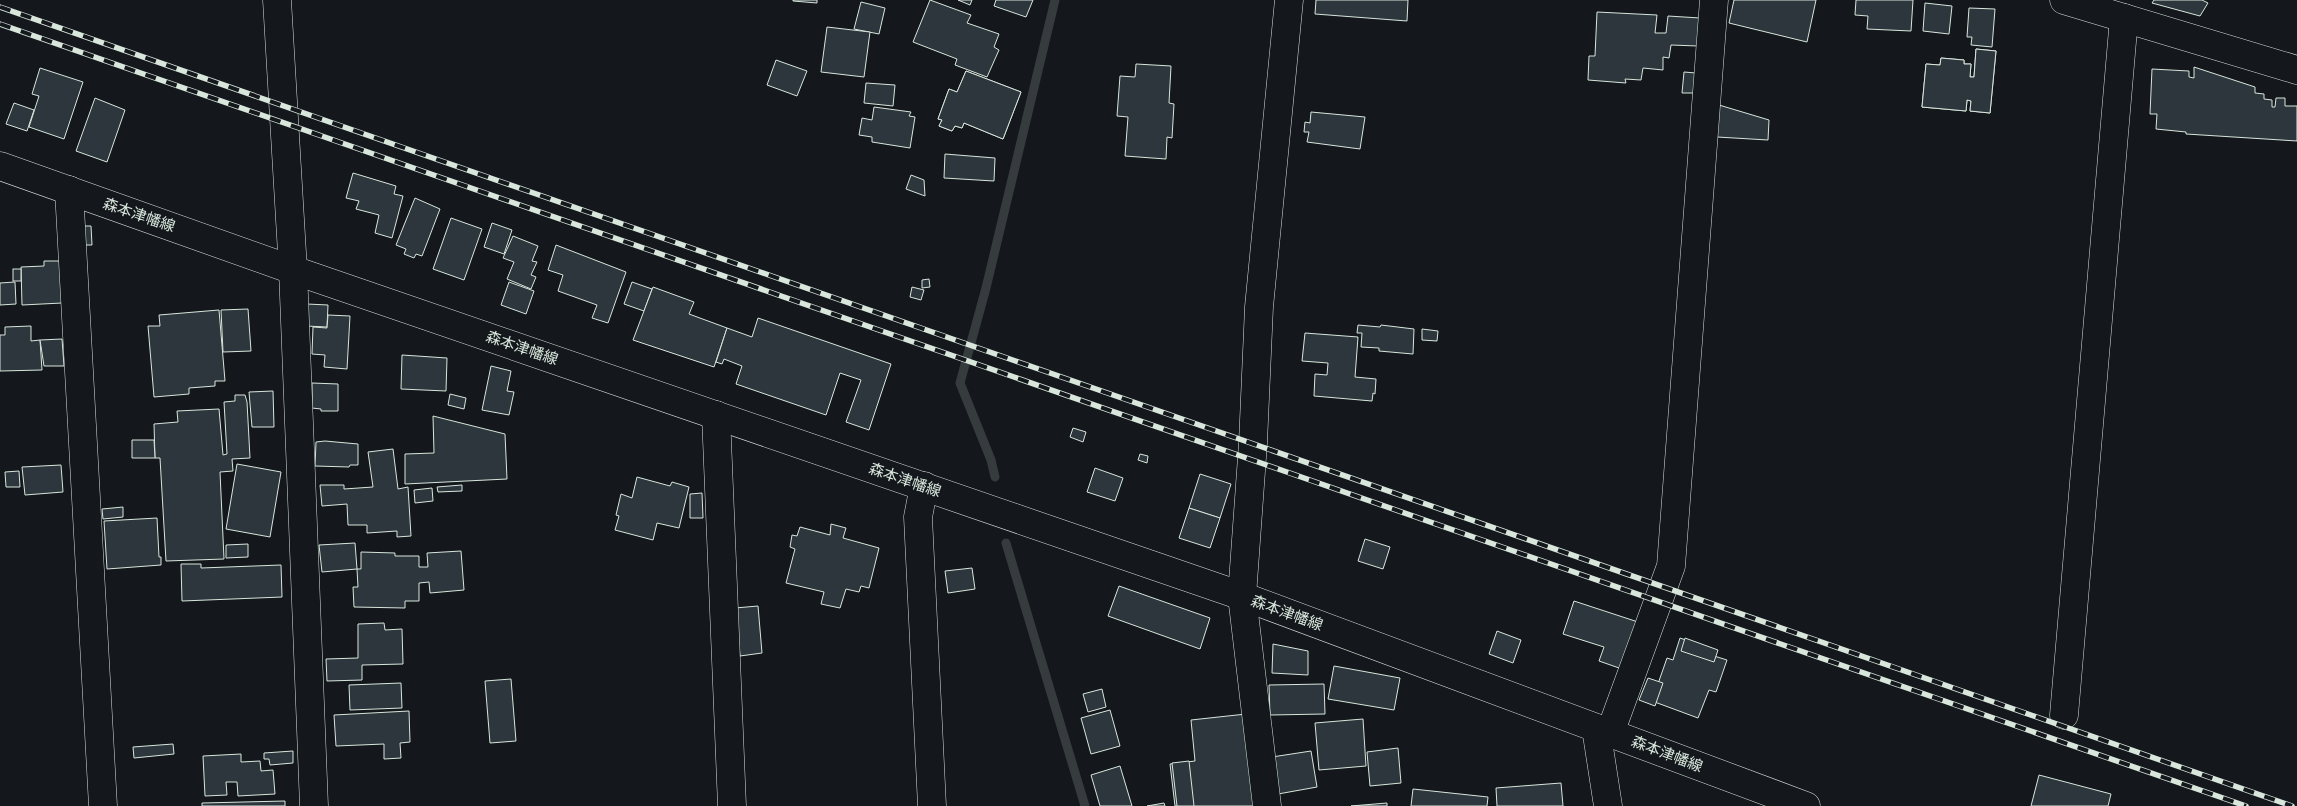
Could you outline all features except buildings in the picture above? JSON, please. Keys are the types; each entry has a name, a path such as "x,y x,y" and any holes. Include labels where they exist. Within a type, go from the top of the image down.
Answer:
{"street":[{"path":"277,0 293,270 314,806"},
{"path":"1267,806 1242,596 1252,459 1259,307 1289,0"},
{"path":"1608,806 1603,730 1671,566 1714,0"},
{"path":"2064,0 2297,70"},
{"path":"2064,715 2124,18"},
{"name":"森本津幡線","path":"0,166 293,270 1242,596 1806,806"},
{"path":"69,190 103,806"},
{"path":"716,415 732,806"},
{"path":"924,486 918,517 932,806"}],"waterway":[{"path":"995,477 991,460 960,383 986,288 1055,0"},
{"path":"1006,543 1085,806"}],"railway":[{"path":"0,7 2292,806"},
{"path":"0,24 2246,806"}]}
